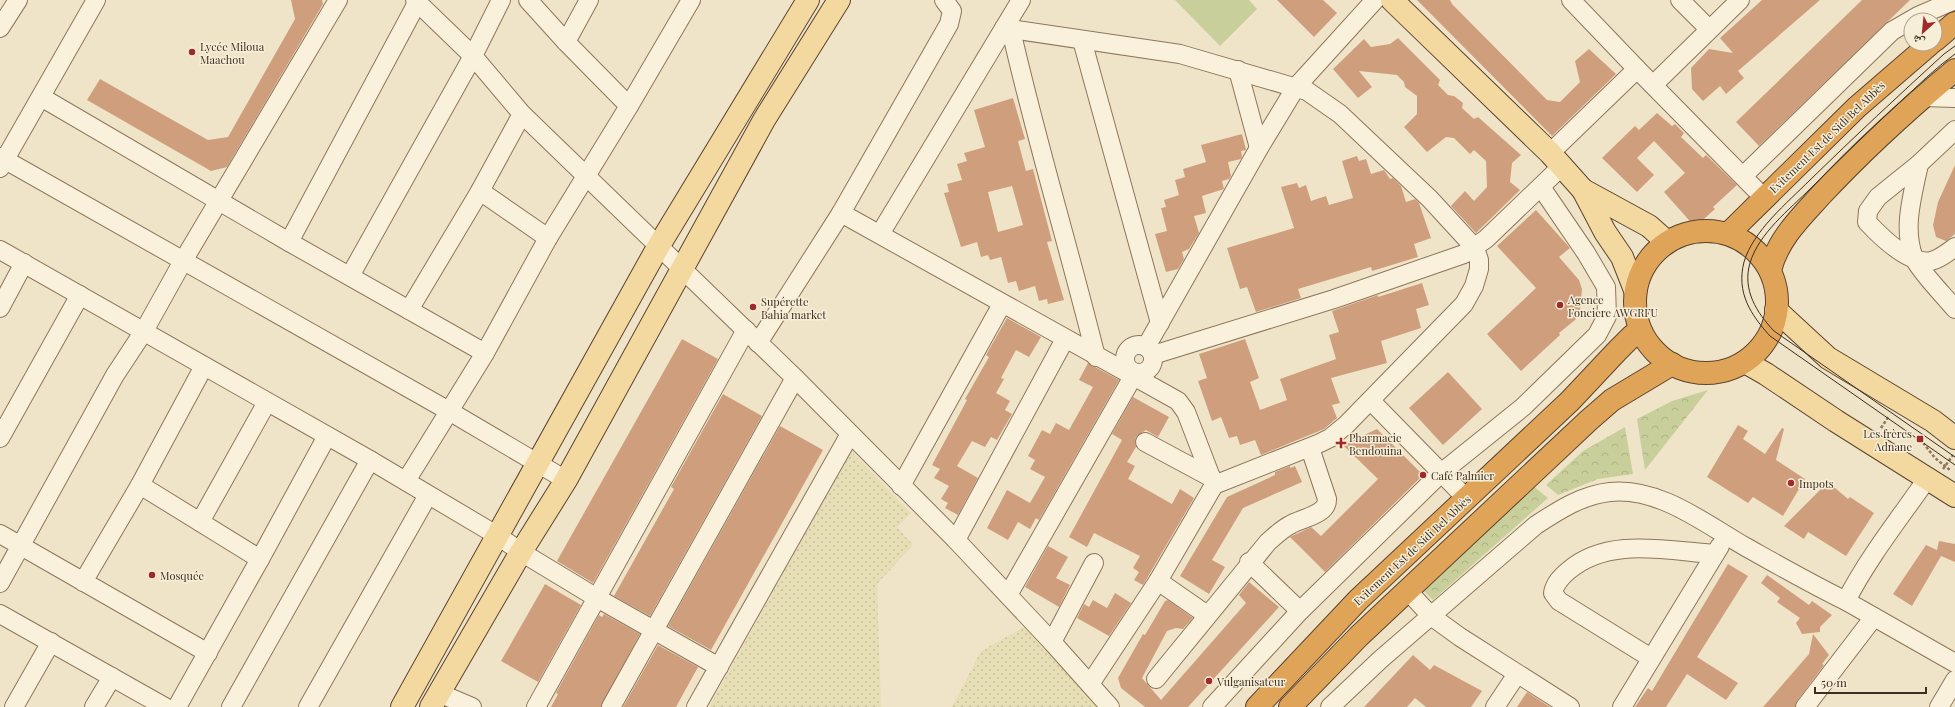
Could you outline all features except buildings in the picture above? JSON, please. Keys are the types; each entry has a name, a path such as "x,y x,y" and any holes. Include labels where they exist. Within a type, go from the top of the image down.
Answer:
{"highway":[{"path":"1943,33 1955,23"},
{"name":"Evitement Est de Sidi Bel Abbès","path":"1728,234 1856,107 1921,52"},
{"path":"1770,270 1774,255 1784,238 1805,213 1860,154 1922,97 1955,70"},
{"path":"1702,230 1728,234 1761,256 1770,270 1776,288 1776,310 1770,336 1758,351 1745,362 1721,372 1696,373 1672,364 1659,356 1641,331 1635,311 1636,290 1640,275 1646,262 1655,251 1678,236 1702,230"},
{"name":"Evitement Est de Sidi Bel Abbès","path":"1257,707 1358,600 1570,401 1622,346 1641,331"},
{"path":"1290,707 1330,664 1588,420 1612,400 1672,364"}],"main road":[{"path":"402,707 658,247 808,0"},
{"path":"435,700 521,552 566,480 764,120 839,0"},
{"path":"1392,0 1556,160 1583,190 1606,232 1622,257 1636,290"},
{"path":"1583,190 1649,226 1667,242"},
{"path":"1776,310 1828,358 1921,413 1955,438"},
{"path":"1745,362 1932,473 1955,496"}],"street":[{"path":"1,26 18,0"},
{"path":"0,583 115,375 144,331 183,262 338,0"},
{"path":"350,276 473,56 501,0"},
{"path":"528,0 566,42 629,106"},
{"path":"566,42 589,0"},
{"path":"406,481 485,352 548,238 629,106 691,0"},
{"path":"536,707 597,598 752,336 841,213 949,24 952,11 944,0"},
{"path":"880,234 1007,29 1021,0"},
{"path":"1133,375 1149,370 1152,366 1149,351 1160,323 1258,148 1296,87 1375,0"},
{"path":"1572,0 1637,69 1764,198"},
{"path":"1680,0 1709,29"},
{"path":"1653,85 1740,0"},
{"path":"1743,176 1892,31 1913,19 1955,0"},
{"path":"289,242 416,1 473,56 522,114 658,247 682,267 956,540 1052,642 1110,707"},
{"path":"92,2 41,97 2,162 449,411 566,480"},
{"path":"1007,29 1180,54 1296,87 1324,102 1340,114 1430,199 1475,248 1479,260 1479,269 1474,286 1464,304 1370,401 1330,438 1310,448 1213,482 1158,581 1090,684"},
{"path":"1007,29 1061,219 1096,357"},
{"path":"1082,40 1160,323"},
{"path":"1133,375 1125,363 1126,354 1132,346 1137,345 1149,351 1413,273 1459,256 1475,248 1541,187 1556,160 1637,69"},
{"path":"1238,70 1258,148"},
{"path":"41,97 289,242 485,352"},
{"path":"1922,97 1955,98"},
{"path":"409,310 480,191 522,114"},
{"path":"1955,130 1920,164 1878,197 1868,211 1868,222 1885,241 1914,259 1955,309"},
{"path":"1914,259 1909,236 1910,207 1920,164"},
{"path":"1212,707 1300,611 1441,473 1523,407 1597,335 1608,316 1606,287 1586,253 1541,187"},
{"path":"480,191 548,238"},
{"path":"841,213 1096,357 1133,375 1172,398 1182,406 1213,482"},
{"path":"1914,259 1931,261 1946,254 1955,247"},
{"path":"0,250 370,460 498,536 521,552 597,598 719,667"},
{"path":"0,308 24,263"},
{"path":"0,438 80,295"},
{"path":"901,486 1002,304"},
{"path":"956,540 1065,339"},
{"path":"83,582 140,485 204,366"},
{"path":"1008,595 1133,375"},
{"path":"611,707 795,378"},
{"path":"1370,401 1466,498"},
{"path":"200,522 266,402"},
{"path":"696,707 850,434"},
{"path":"177,707 260,560 327,436"},
{"path":"1144,442 1213,482"},
{"path":"1156,679 1249,562 1268,542 1291,524 1319,512 1326,506 1327,499 1310,448"},
{"path":"231,707 370,460"},
{"path":"1846,601 1857,580 1878,548 1932,473"},
{"path":"140,485 260,560"},
{"path":"1330,707 1381,659 1536,525 1563,507 1587,497 1611,492 1638,494 1665,502 1698,519 1811,584 1846,601 1955,663"},
{"path":"308,707 428,495"},
{"path":"0,534 208,653"},
{"path":"1622,707 1726,536"},
{"path":"1651,658 1559,601 1552,593 1557,582 1578,563 1600,553 1628,548 1715,554"},
{"path":"1052,642 1094,562"},
{"path":"1249,562 1300,611"},
{"path":"1158,581 1207,615"},
{"path":"1408,591 1431,616 1517,674 1570,707"},
{"path":"0,614 165,707"},
{"path":"1805,707 1874,617"},
{"path":"14,707 51,642"},
{"path":"1495,707 1517,674"},
{"path":"94,707 112,677"},
{"path":"1939,707 1955,680"},
{"path":"435,700 472,707"}],"path":[{"path":"1879,431 1891,412"},
{"path":"1932,473 1942,472 1955,451"}],"shaded area":[{"path":"851,451 911,513 897,527 913,545 877,584 881,707 709,707"},
{"path":"1026,626 1102,707 952,707 981,651"}],"green space":[{"path":"1175,0 1249,0 1257,9 1220,46"},
{"path":"1708,390 1645,470 1637,419 1672,401"},
{"path":"1625,427 1633,474 1598,479 1558,495 1546,485 1583,451"},
{"path":"1533,486 1548,498 1433,600 1424,591"}],"tram line":[{"path":"1955,46 1944,54 1877,116 1772,218 1763,228 1748,251 1742,273 1742,284 1747,303 1751,312 1770,336 1955,465"},
{"path":"1955,54 1934,71 1844,155 1776,222 1767,232 1754,252 1748,273 1750,292 1757,309 1774,331 1955,457"}],"place":[{"name":"Lycée Miloua Maachou","path":"192,52"},
{"name":"Agence Fonciere AWGRFU","path":"1560,305"},
{"name":"Supérette Bahia market","path":"753,307"},
{"name":"Les frères Adnane","path":"1920,439"},
{"name":"Pharmacie Bendouina","path":"1341,443"},
{"name":"Café Palmier","path":"1423,475"},
{"name":"Impots","path":"1791,483"},
{"name":"Mosquée","path":"152,575"},
{"name":"Vulganisateur","path":"1209,681"}]}
